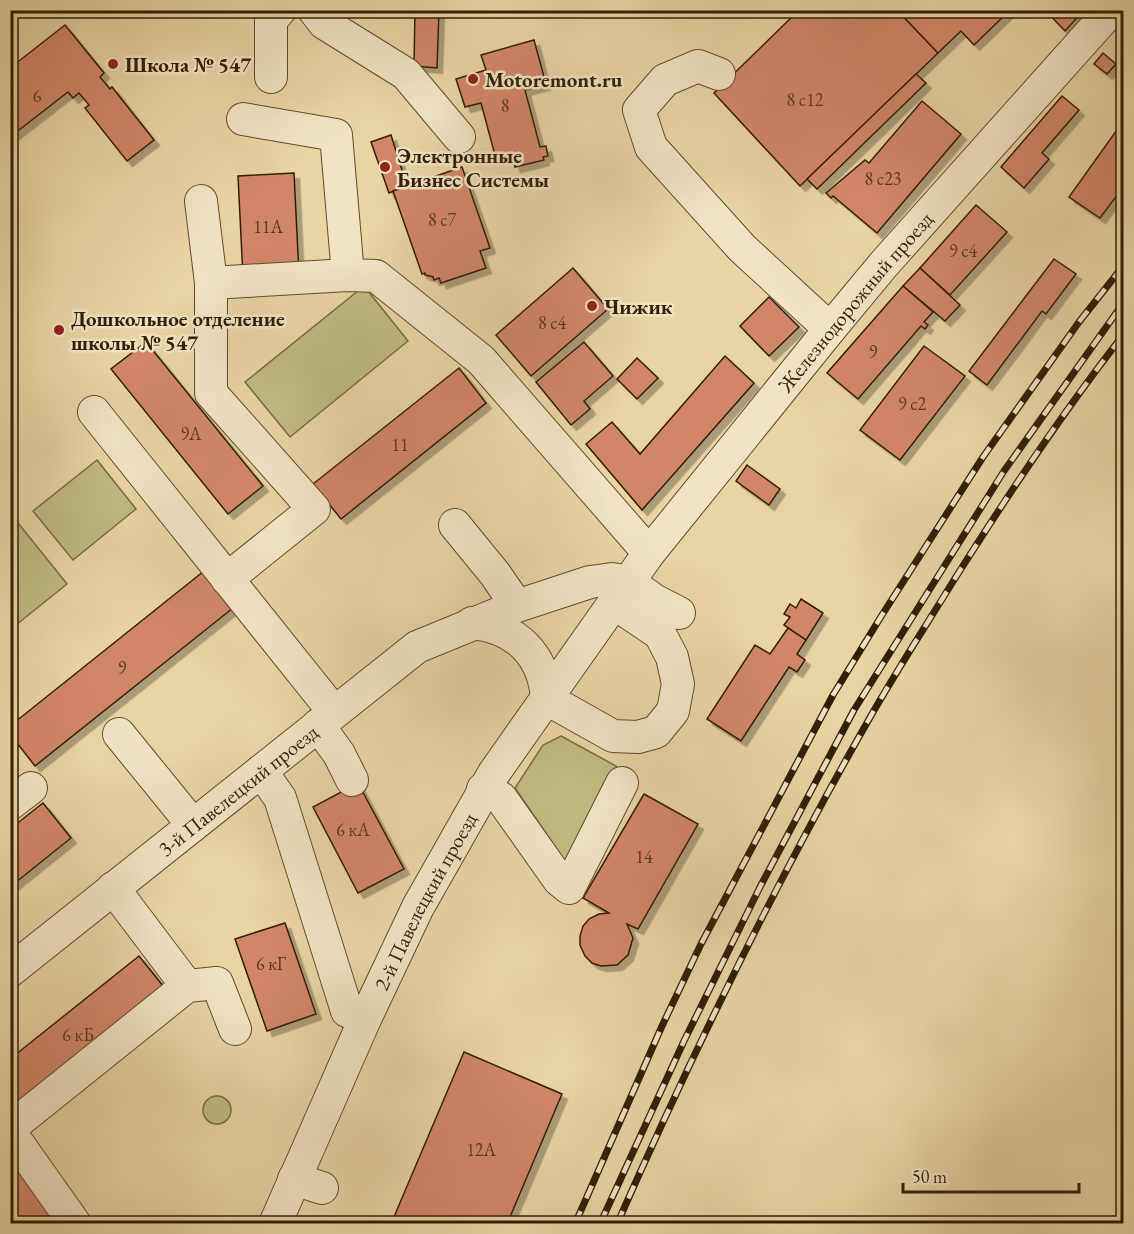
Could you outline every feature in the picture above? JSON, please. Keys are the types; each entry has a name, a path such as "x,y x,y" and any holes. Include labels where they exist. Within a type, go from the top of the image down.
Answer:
{"street":[{"path":"272,77 271,20 280,10"},
{"path":"314,10 324,23 406,75 459,137"},
{"name":"Железнодорожный проезд","path":"622,592 649,553 830,329 885,264 1112,10"},
{"path":"719,74 698,66 665,80 639,110 651,147 742,248 830,329"},
{"path":"243,119 336,135 348,275"},
{"path":"201,201 211,283 211,393 314,509 227,579"},
{"path":"211,283 348,275 376,276 481,360 649,553"},
{"path":"94,412 227,579 326,719 352,780"},
{"path":"455,525 495,574 517,606"},
{"name":"3-й Павелецкий проезд","path":"10,971 417,646 517,606 590,582 612,579 622,592"},
{"path":"622,592 654,600 679,613"},
{"path":"472,623 486,624 504,630 518,639 540,667 546,682 547,699 613,736 638,737 656,732 673,711 678,684 672,657 660,634 622,592"},
{"name":"2-й Павелецкий проезд","path":"275,1224 308,1183 365,1019 418,907 483,789 622,592"},
{"path":"119,734 193,825"},
{"path":"261,771 280,798 347,1011 365,1019"},
{"path":"483,789 501,798 560,880 569,888 581,883 622,783"},
{"path":"113,888 187,986"},
{"path":"75,1224 10,1130 187,986 217,983 235,1029"}],"shaded area":[{"path":"364,286 408,341 290,437 245,382"},
{"path":"97,460 136,509 73,560 33,511"},
{"path":"18,523 67,584 11,629 11,529"},
{"path":"561,736 616,766 619,772 565,861 515,788 543,745"},
{"path":"217,1096 227,1100 231,1110 227,1120 217,1124 207,1120 203,1110 207,1100"}],"building":[{"path":"415,10 439,10 437,68 414,66"},
{"path":"799,10 897,10 938,53 800,186 714,93"},
{"path":"897,10 1010,10 974,45 961,31 938,53"},
{"path":"1045,10 1084,10 1065,31"},
{"path":"65,25 104,73 100,77 110,89 112,87 154,140 127,161 85,108 89,105 79,93 73,98 68,92 10,137 10,68"},
{"path":"534,40 546,84 525,90 540,147 546,146 548,156 543,157 544,160 515,167 511,154 496,159 481,103 465,107 456,79 486,70 481,55"},
{"path":"1103,53 1116,64 1107,74 1094,64"},
{"path":"916,74 926,83 817,189 807,179"},
{"path":"1062,96 1079,110 1042,153 1049,159 1024,188 1001,167"},
{"path":"922,101 961,134 877,233 833,196 831,198 826,193 865,160 869,163"},
{"path":"1124,120 1124,186 1100,218 1069,197"},
{"path":"391,135 407,186 389,193 371,142"},
{"path":"462,167 490,248 480,251 486,268 441,283 439,278 434,280 425,273 422,274 393,191"},
{"path":"294,173 299,274 243,277 238,176"},
{"path":"976,205 1007,232 950,295 920,268"},
{"path":"1054,259 1076,274 1046,314 1042,311 987,385 969,371"},
{"path":"573,268 608,309 531,376 496,335"},
{"path":"920,268 960,305 945,321 903,286"},
{"path":"903,286 933,312 924,322 928,325 925,329 921,326 858,399 827,373"},
{"path":"769,297 799,327 769,356 740,326"},
{"path":"146,342 263,486 228,514 111,369"},
{"path":"584,342 613,376 584,401 590,409 571,425 536,382"},
{"path":"924,346 965,376 900,460 860,430"},
{"path":"725,356 754,383 642,510 586,444 612,422 640,454"},
{"path":"637,358 658,378 637,399 617,379"},
{"path":"459,368 486,403 341,519 313,484"},
{"path":"747,465 780,489 769,505 736,481"},
{"path":"204,571 233,608 35,766 10,734 10,726"},
{"path":"801,599 823,613 806,640 784,625 790,617 784,614 790,604 796,608"},
{"path":"788,628 806,640 797,654 805,660 797,672 789,667 741,741 707,719 755,645 770,654"},
{"path":"358,783 404,869 358,893 313,807"},
{"path":"644,794 698,824 638,929 627,924 633,938 628,955 617,965 601,966 592,963 585,956 580,945 580,936 583,926 589,919 599,914 609,913 583,898"},
{"path":"43,803 71,838 10,887 10,829"},
{"path":"285,923 316,1014 267,1031 235,939"},
{"path":"139,956 167,991 23,1107 10,1092 10,1059"},
{"path":"464,1052 562,1094 507,1224 391,1224"},
{"path":"14,1165 61,1224 10,1224 10,1167"}],"railway":[{"path":"575,1224 662,1026 701,944 833,695 983,457 1079,322 1124,265"},
{"path":"600,1224 684,1041 761,885 854,710 1004,471 1124,302"},
{"path":"617,1224 736,969 800,844 868,721 954,580 1015,486 1057,424 1124,334"}],"place":[{"name":"Школа № 547","path":"113,64"},
{"name":"Motoremont.ru","path":"473,79"},
{"name":"Электронные Бизнес Системы","path":"385,167"},
{"name":"Чижик","path":"592,306"},
{"name":"Дошкольное отделение школы № 547","path":"59,330"}]}
